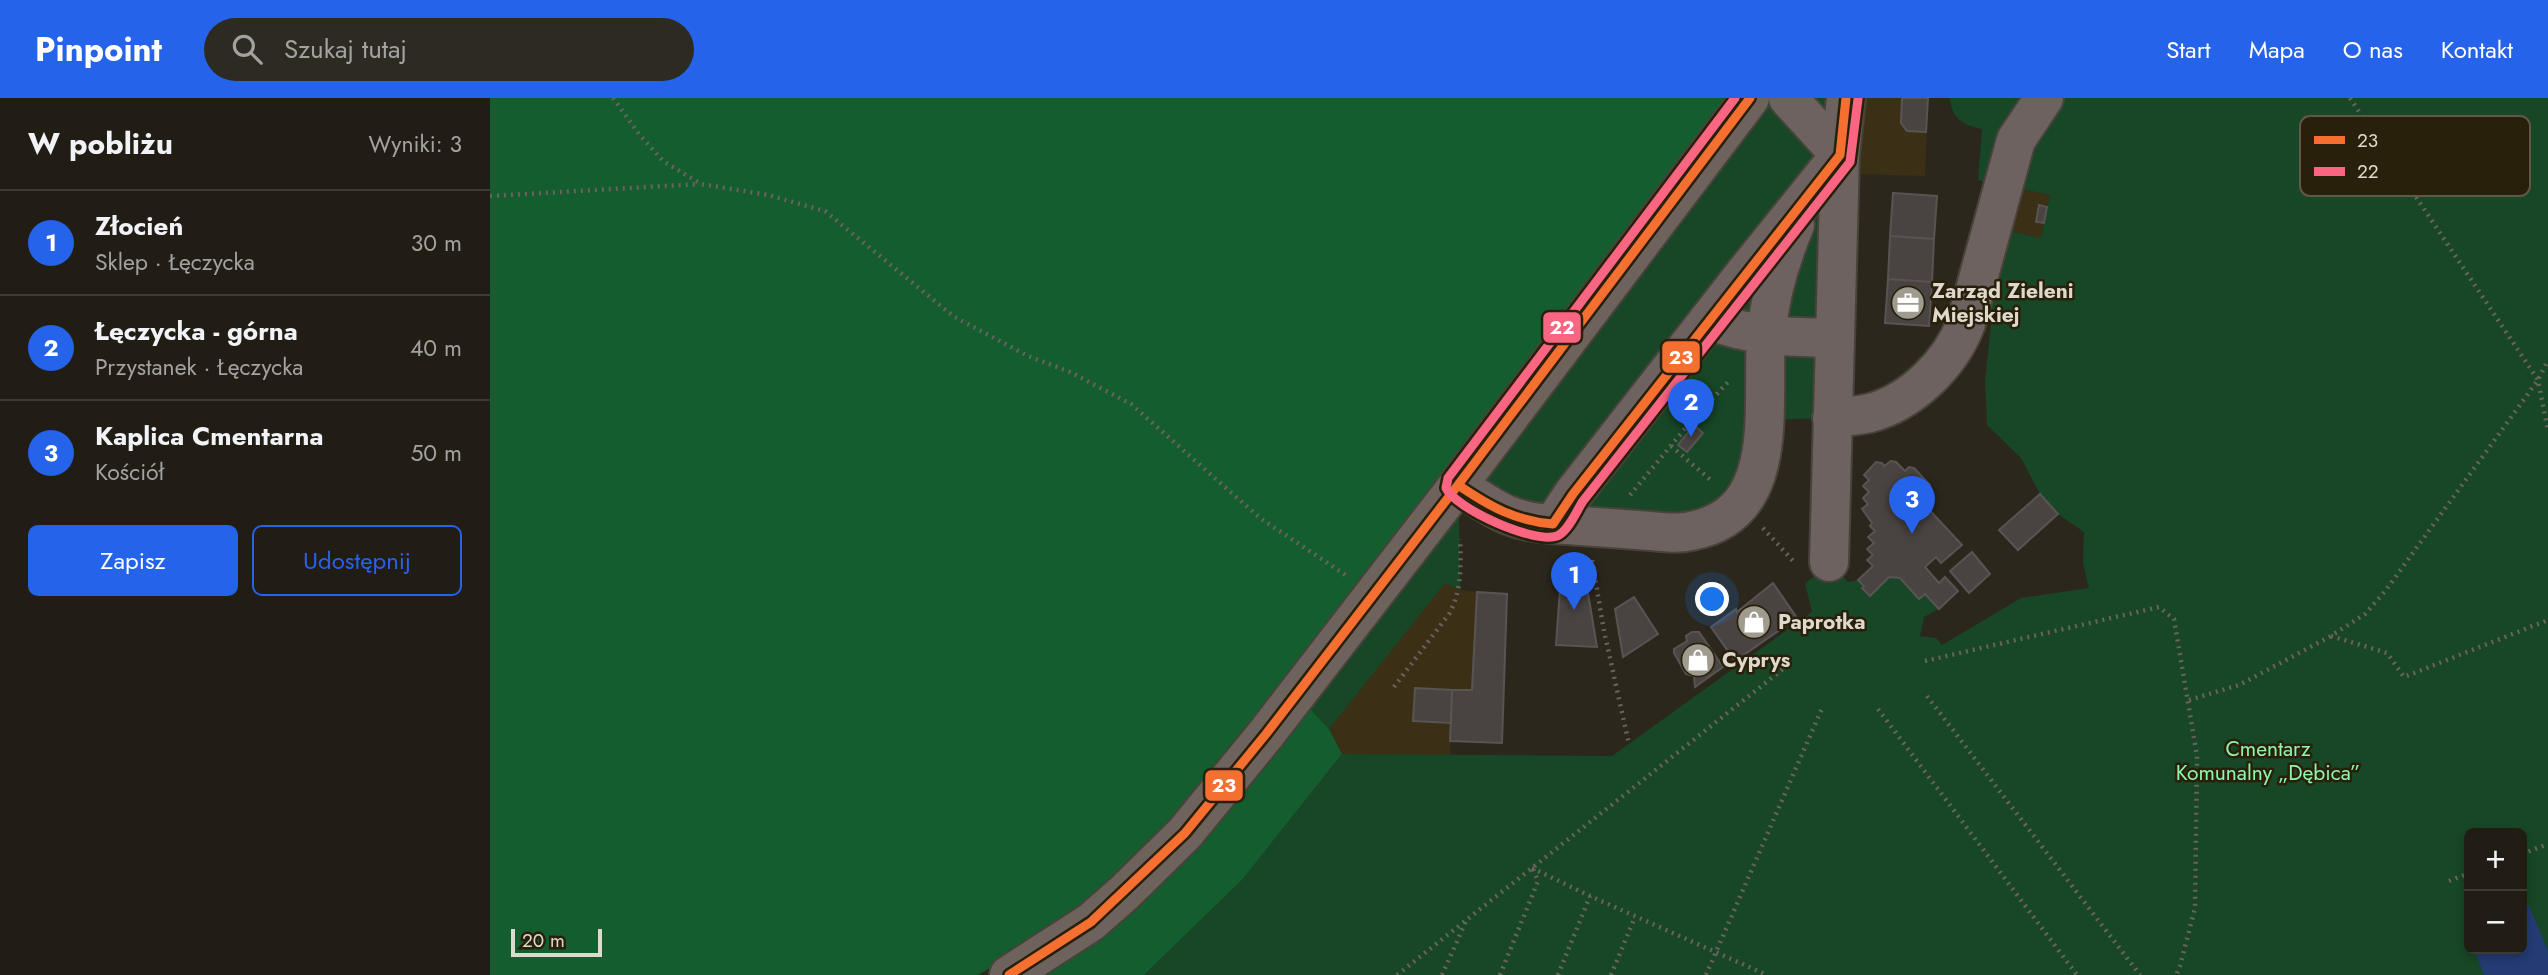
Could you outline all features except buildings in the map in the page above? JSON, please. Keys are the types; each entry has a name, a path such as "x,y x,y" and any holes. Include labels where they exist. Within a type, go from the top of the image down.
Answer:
{"main road":[{"path":"1009,975 1091,922 1185,833 1266,734 1458,485 1750,98"}],"lane":[{"path":"1788,98 1840,155"},
{"path":"1829,562 1840,155 1846,98"},
{"path":"1832,418 1869,414 1889,407 1936,370 1954,349 1966,323 2016,140 2044,98"},
{"path":"1553,524 1573,494 1708,320 1840,155"},
{"path":"1458,485 1507,516 1533,523 1689,532 1706,528 1730,514 1750,492 1757,478 1765,420 1766,336 1777,278 1790,236 1808,198"},
{"path":"1708,320 1736,331 1766,336 1835,338"}],"path":[{"path":"613,98 663,161 701,184"},
{"path":"2350,98 2362,116"},
{"path":"490,196 701,184 768,195 825,211 953,316 1028,356 1070,372 1131,404 1259,517 1374,594"},
{"path":"2415,196 2538,380 2545,397 2548,431"},
{"path":"2189,700 2239,685 2331,636 2365,614 2386,590 2538,380 2548,360"},
{"path":"1394,687 1449,614 1460,590 1458,485"},
{"path":"1925,662 2158,607 2174,619 2197,756 2195,908 2176,975"},
{"path":"2331,636 2387,653 2404,677 2548,620"},
{"path":"1397,975 1788,665"},
{"path":"1927,696 2140,975"},
{"path":"1706,975 1823,706"},
{"path":"1878,709 2077,975"},
{"path":"2527,852 2548,844"},
{"path":"1532,868 1590,897 1767,975"},
{"path":"1500,975 1538,881 1532,868"},
{"path":"2449,881 2464,875"},
{"path":"1558,975 1590,897"},
{"path":"1611,975 1635,917"},
{"path":"1442,975 1467,918"}],"shaded area":[{"path":"1861,98 1928,98 1925,176 1857,174"},
{"path":"2004,186 2050,195 2041,238 1994,228"},
{"path":"1445,582 1460,590 1477,592 1472,690 1452,690 1450,756 1342,754 1329,729"}],"green space":[{"path":"490,98 1725,98 1448,476 1251,731 1123,875 1036,941 978,975 490,975"},
{"path":"1768,98 1861,98 1832,418 1765,420 1757,478 1689,532 1467,492"},
{"name":"Cmentarz Komunalny „Dębica”","path":"1950,98 2548,98 2548,975 1144,975 1242,880 1342,754 1612,756 1812,612 1805,583 1818,574 1841,574 1848,582 1858,580 1869,596 1889,577 1900,578 1919,599 1925,594 1939,609 1924,617 1920,636 1936,638 1942,645 2021,598 2089,588 2083,564 2084,532 2058,514 2040,494 2021,458 1987,425 1985,381 1991,324 1966,323 1994,228 2041,238 2050,195 1978,180 1982,129 1969,125 1956,116"},
{"path":"1459,505 1460,590 1445,583 1329,729 1306,704"},
{"path":"1306,704 1329,729 1342,754 1242,880 1144,975 1037,975"}],"water":[{"path":"2529,906 2548,951 2548,975 2484,975 2476,954 2527,954"}],"transit line":[{"name":"22","path":"1735,98 1448,478 1446,488 1479,515 1531,535 1557,536 1565,530 1583,501 1850,162 1858,99"},
{"name":"23","path":"1009,975 1091,922 1185,833 1266,734 1458,485 1750,98"},
{"name":"23","path":"1458,485 1503,511 1526,520 1553,524 1573,494 1840,155 1846,98"}],"place":[{"name":"Zarząd Zieleni Miejskiej","path":"1908,303"},
{"name":"Łęczycka - górna","path":"1691,437"},
{"name":"Kaplica Cmentarna","path":"1912,534"},
{"name":"Złocień","path":"1574,610"},
{"name":"Paprotka","path":"1754,622"},
{"name":"Cyprys","path":"1698,660"}]}
